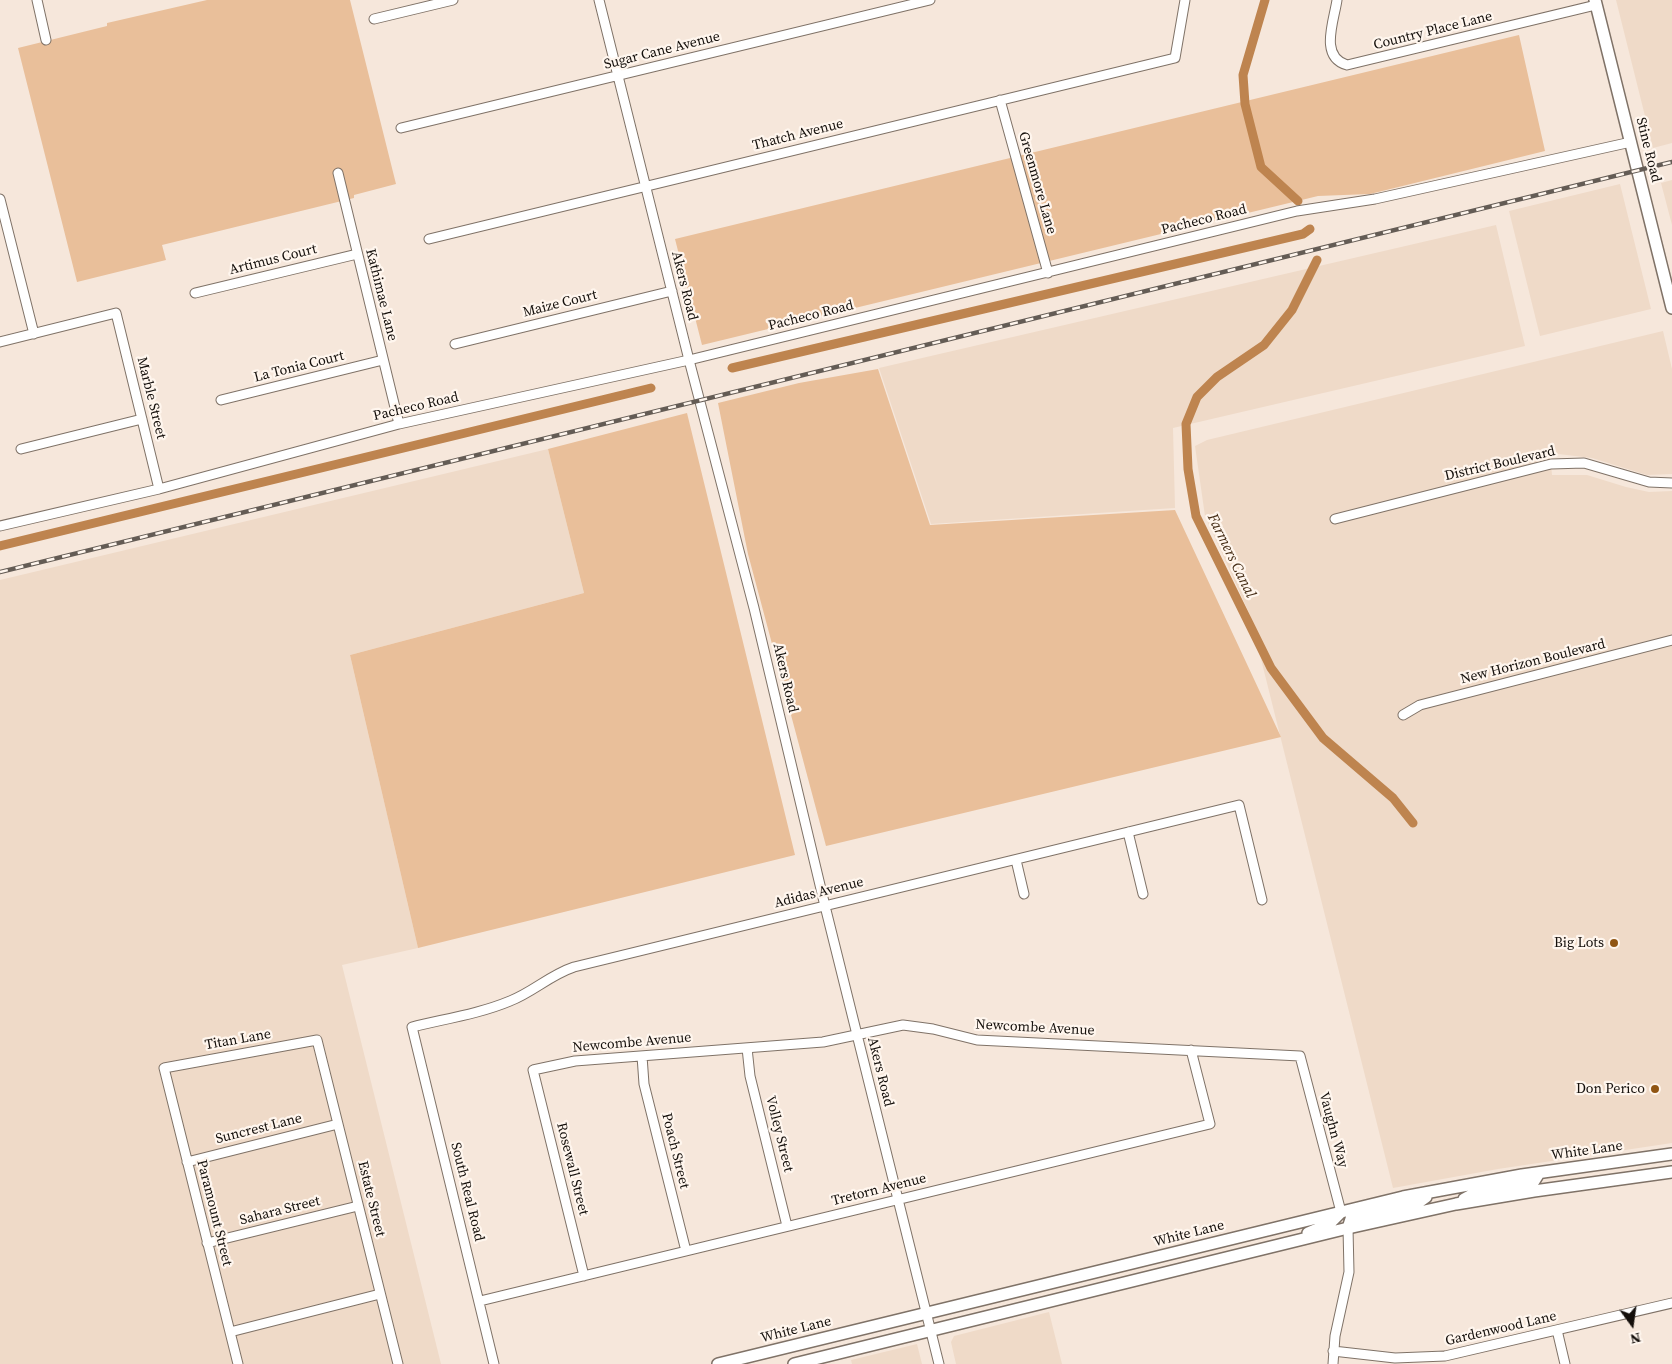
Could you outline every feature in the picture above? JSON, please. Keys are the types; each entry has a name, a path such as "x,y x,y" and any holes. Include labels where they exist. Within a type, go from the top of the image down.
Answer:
{"main road":[{"name":"Stine Road","path":"1596,2 1672,308"},
{"name":"White Lane","path":"718,1364 1341,1212 1435,1191 1539,1173 1672,1154"},
{"path":"794,1364 1348,1228 1456,1204 1669,1171"},
{"path":"1456,1204 1476,1192 1534,1181 1539,1173"},
{"path":"1348,1228 1351,1219 1355,1216 1419,1202 1435,1191"},
{"path":"1275,1247 1329,1224 1341,1212"}],"street":[{"path":"37,0 46,40"},
{"path":"374,19 453,0"},
{"name":"Akers Road","path":"599,0 689,360 754,608 825,906 939,1364"},
{"name":"Sugar Cane Avenue","path":"401,128 930,0"},
{"name":"Thatch Avenue","path":"429,239 1175,58 1185,0"},
{"name":"Country Place Lane","path":"1338,0 1330,49 1336,60 1347,65 1596,2"},
{"name":"Greenmore Lane","path":"1000,100 1048,273"},
{"name":"Pacheco Road","path":"0,526 159,489 399,424 689,360 1297,211 1375,199 1631,142"},
{"name":"Kathimae Lane","path":"338,173 399,424"},
{"path":"0,199 3,224 34,334 0,342"},
{"name":"Artimus Court","path":"195,293 357,254"},
{"name":"Maize Court","path":"455,344 672,291"},
{"name":"Marble Street","path":"34,334 116,313 159,489"},
{"name":"La Tonia Court","path":"222,400 384,360"},
{"path":"21,449 142,419"},
{"name":"District Boulevard","path":"1335,519 1551,464 1584,463 1649,482 1672,483"},
{"name":"New Horizon Boulevard","path":"1403,715 1420,706 1672,640"},
{"name":"Adidas Avenue","path":"412,1027 499,1006 524,994 546,979 574,967 1239,806 1262,900"},
{"path":"1128,832 1143,894"},
{"path":"1016,860 1024,894"},
{"name":"Newcombe Avenue","path":"533,1070 575,1061 822,1042 888,1027 918,1026 977,1040 1300,1056"},
{"name":"South Real Road","path":"412,1027 494,1364"},
{"name":"Titan Lane","path":"164,1068 317,1040"},
{"name":"Estate Street","path":"317,1040 398,1364"},
{"name":"Volley Street","path":"747,1048 750,1076 788,1226"},
{"name":"Tretorn Avenue","path":"480,1301 1210,1124 1191,1050"},
{"name":"Poach Street","path":"642,1056 644,1084 686,1251"},
{"name":"Vaughn Way","path":"1300,1056 1341,1212"},
{"name":"Paramount Street","path":"164,1068 238,1364"},
{"name":"Rosewall Street","path":"533,1070 584,1276"},
{"name":"Suncrest Lane","path":"187,1162 338,1124"},
{"name":"Sahara Street","path":"207,1243 358,1206"},
{"path":"1333,1364 1333,1351 1348,1279 1348,1228"},
{"path":"230,1332 380,1294"},
{"name":"Gardenwood Lane","path":"1333,1351 1395,1358 1436,1357 1672,1303"},
{"path":"1557,1330 1565,1364"}],"shaded area":[{"path":"207,0 350,0 396,184 354,195 354,198 162,245 166,260 77,282 18,48 107,26 107,23"},
{"path":"1616,0 1672,0 1672,143 1653,148"},
{"path":"1519,35 1545,151 1370,194 1318,196 702,345 675,239"},
{"path":"1672,180 1672,225 1661,183"},
{"path":"1620,184 1651,309 1540,336 1509,211"},
{"path":"1496,225 1525,346 1173,428 1175,508 931,524 879,368"},
{"path":"1663,331 1672,369 1672,474 1647,475 1592,458 1550,453 1552,475 1587,475 1649,492 1672,491 1672,1143 1498,1169 1393,1188 1250,615 1205,516 1195,446 1207,440"},
{"path":"878,369 930,525 1175,510 1281,737 826,846 748,554 718,403 799,383"},
{"path":"687,413 795,855 418,948 350,655 584,593 548,449"},
{"path":"548,449 584,593 350,655 418,948 342,965 441,1364 0,1364 0,580"},
{"path":"1049,1312 1062,1364 956,1364 951,1342 954,1336"},
{"path":"917,1344 922,1364 852,1364 851,1360"}],"waterway":[{"name":"Farmers Canal","path":"1265,0 1243,75 1245,104 1261,167 1298,201"},
{"path":"732,368 1303,234 1310,229"},
{"name":"Farmers Canal","path":"1317,260 1292,310 1264,345 1217,377 1197,397 1186,424 1188,469 1196,516 1271,668 1323,738 1393,798 1413,823"},
{"path":"0,546 651,388"}],"railway":[{"path":"0,572 1672,162"}],"place":[{"name":"Big Lots","path":"1614,943"},
{"name":"Don Perico","path":"1655,1089"}]}
